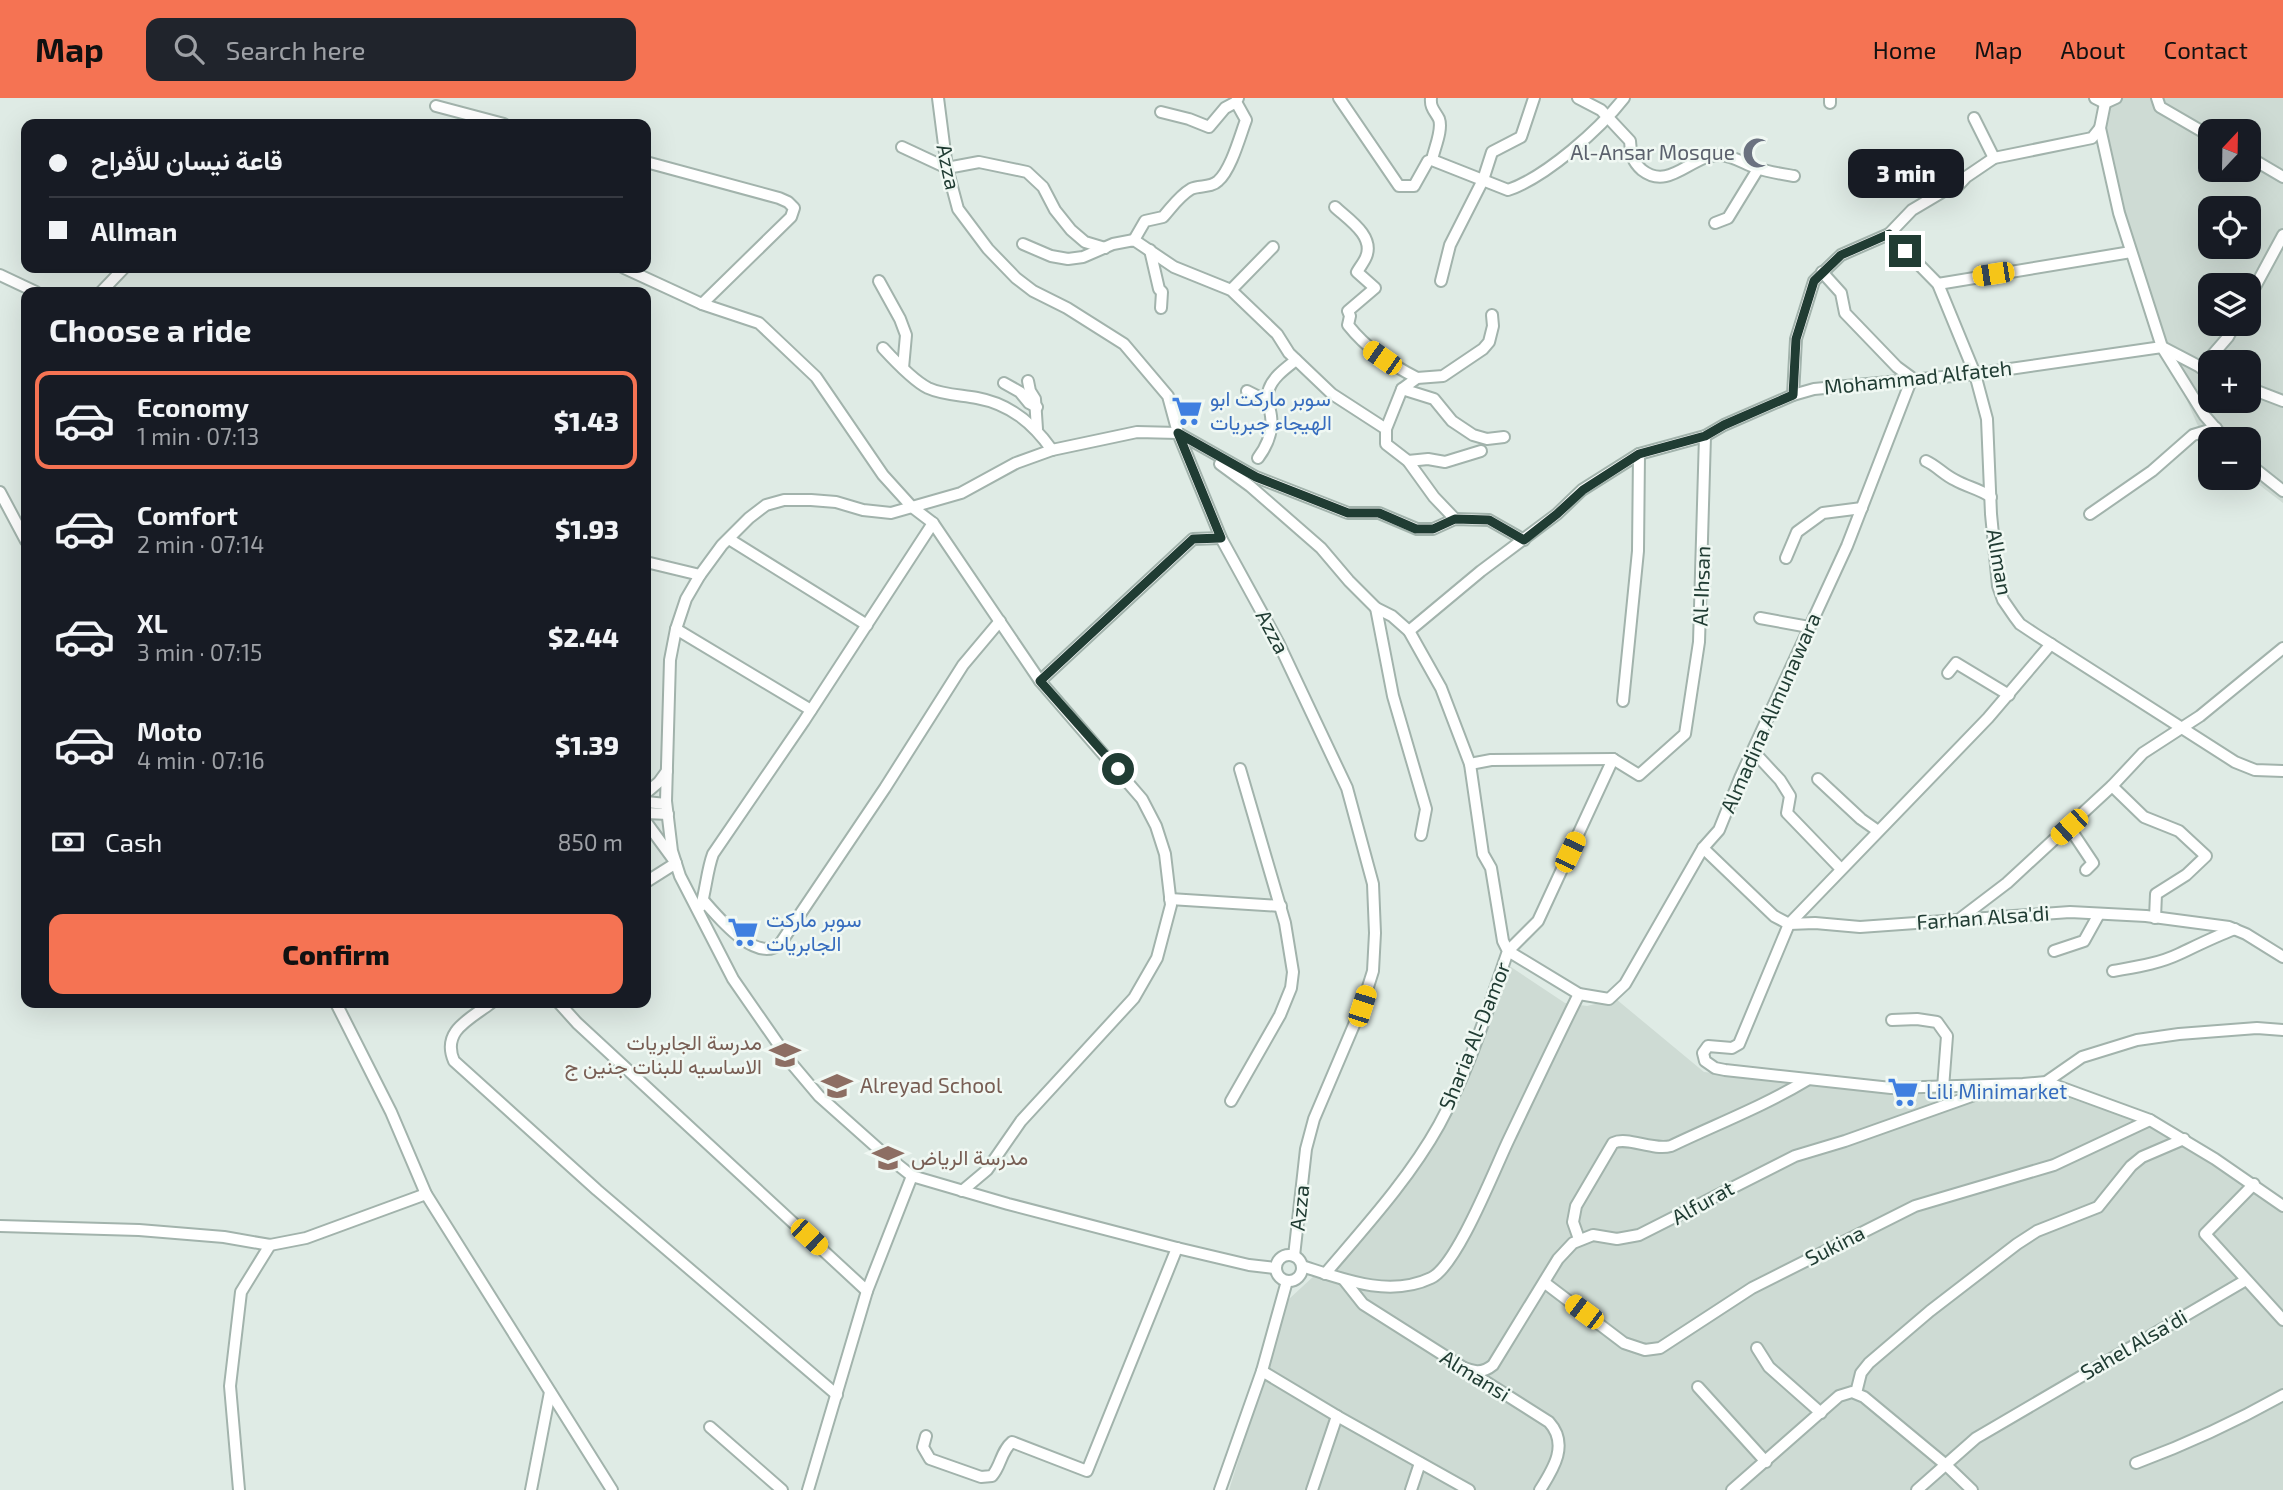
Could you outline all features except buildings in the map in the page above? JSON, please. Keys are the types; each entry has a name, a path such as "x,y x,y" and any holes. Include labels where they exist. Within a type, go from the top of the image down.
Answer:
{"street":[{"name":"Azza","path":"938,98 947,168 958,209 988,249 1033,291 1067,307 1124,344 1168,396 1178,433 1221,538 1278,642 1347,788 1373,884 1373,971 1362,1006 1314,1119 1307,1149 1294,1256"},
{"path":"1339,98 1399,186 1414,186 1428,161 1432,160 1440,127 1430,104 1431,98"},
{"path":"1441,281 1450,244 1483,180 1492,152 1521,137 1534,98"},
{"path":"1578,98 1601,110 1630,141 1631,156 1645,172 1660,177 1669,176 1682,171 1689,163 1703,156 1723,155 1758,169 1794,176"},
{"path":"1432,160 1508,190 1552,165 1608,119 1624,98"},
{"path":"2116,98 2100,100 2100,128 2119,213 2162,347 2215,427"},
{"path":"2157,98 2160,107 2198,129"},
{"path":"1023,244 1051,256 1068,259 1083,257 1134,240 1145,221 1165,216 1174,203 1190,190 1219,180 1246,120 1237,100 1225,108 1209,127 1161,112"},
{"path":"436,106 485,119"},
{"path":"1974,118 1994,158"},
{"path":"1793,395 1796,339 1814,281 1841,255 1889,234 1912,210 1944,191 1955,189 1966,177 1994,158 2092,138 2100,128"},
{"path":"902,147 947,168 979,162 1027,172 1043,187 1055,210 1071,230 1085,242 1105,248"},
{"path":"651,163 779,198 794,208 791,217 702,304"},
{"path":"2261,165 2283,177"},
{"path":"1715,223 1728,218 1758,169"},
{"path":"1335,207 1361,231 1366,241 1367,256 1357,272 1375,288 1348,311 1348,325 1370,349 1394,366 1418,378"},
{"name":"AlIman","path":"1889,234 1938,284 1975,374 1987,419 1991,514 1997,574 2003,600 2020,624 2246,766 2266,771 2283,771"},
{"path":"2261,276 2283,235"},
{"path":"1134,240 1174,267 1231,290 1277,334 1296,360 1332,394 1386,429"},
{"path":"1231,290 1273,247"},
{"path":"1150,250 1162,292 1161,308"},
{"path":"1938,284 2131,252"},
{"path":"1822,272 1841,293 1845,313 1912,379"},
{"path":"107,287 119,273"},
{"path":"635,273 702,304 759,323 816,377 883,475 912,507 933,523 1040,681 1142,799 1156,826 1163,847 1170,899 1166,930 1157,958 1134,998 1021,1121 987,1170 962,1191"},
{"path":"0,275 25,287"},
{"path":"879,281 906,335 903,368"},
{"path":"1455,519 1434,497 1408,461 1386,444 1386,429 1402,389 1418,378 1443,376 1483,349 1489,342 1493,326 1492,315"},
{"path":"2162,347 2198,366"},
{"name":"Mohammad Alfateh","path":"1409,631 1481,571 1557,514 1583,490 1639,454 1705,436 1793,395 1814,389 1975,374 2162,347"},
{"path":"883,348 928,388 996,403 1037,429 1052,450"},
{"path":"1258,458 1268,442 1271,428 1267,401 1269,388 1279,374 1296,360"},
{"name":"Almadina Almunawara","path":"1579,994 1607,1000 1621,990 1703,848 1719,830 1862,508 1912,379"},
{"path":"1028,381 1037,407 1037,429"},
{"path":"1004,383 1020,392 1037,407"},
{"path":"1402,389 1434,398 1452,421 1473,435 1486,439 1504,437"},
{"path":"1247,391 1267,401"},
{"path":"2261,393 2283,401"},
{"path":"676,863 667,809 667,771 670,660 676,629 686,599 700,575 729,539 766,505 784,500 836,502 863,510 891,513 961,493 1016,463 1052,450 1137,432 1178,433 1256,477 1348,513 1379,513 1416,529 1433,529 1455,519 1489,520 1524,540"},
{"name":"Sharia Al-Damor","path":"1178,433 1250,485 1321,548 1376,608 1392,616 1409,631 1441,688 1470,764 1483,854 1491,868 1503,941 1508,951 1467,1063 1438,1128 1404,1178 1325,1274"},
{"path":"2090,514 2152,471 2198,433"},
{"name":"Al-Ihsan","path":"1614,759 1639,775 1685,734 1699,642 1705,436"},
{"path":"1408,461 1428,458 1445,461 1481,451"},
{"path":"1623,701 1638,551 1639,454"},
{"path":"1926,461 1939,467 1950,478 1982,490 1991,497"},
{"path":"2261,474 2283,491"},
{"path":"0,492 21,532"},
{"path":"1786,558 1797,533 1823,513 1862,508"},
{"path":"699,915 713,854 933,523"},
{"path":"1040,681 1193,539 1221,538"},
{"path":"729,539 867,625"},
{"path":"651,563 700,575"},
{"path":"1376,608 1392,696 1426,809 1421,835"},
{"path":"1760,618 1809,627"},
{"path":"703,900 725,925 750,944 767,951 780,944 963,665 1000,621"},
{"path":"676,629 811,710"},
{"path":"2051,644 2009,695 1789,924 1739,1044 1732,1048 1710,1046 1703,1056 1709,1064 1721,1070 1891,1088 2046,1082 2150,1120 2254,1184 2283,1206"},
{"path":"1961,918 2007,883 2069,827 2143,753 2182,728 2250,677 2283,648"},
{"path":"1948,673 1956,663 2009,695"},
{"path":"1753,751 1780,780 1790,796 1787,813 1841,869"},
{"path":"1275,1268 1282,1257 1294,1256 1302,1266 1364,1286 1402,1285 1428,1280 1442,1270 1469,1225 1579,994 1508,951 1538,921 1614,759 1491,760 1470,764"},
{"path":"1231,1101 1280,1015 1291,988 1293,972 1292,956 1280,906 1240,769"},
{"path":"651,789 667,771"},
{"path":"1818,779 1878,831"},
{"path":"2112,786 2144,817 2179,831 2206,856 2186,875 2156,894 2155,918"},
{"path":"651,804 667,809"},
{"path":"651,812 667,809"},
{"path":"2069,827 2093,863 2086,870"},
{"path":"651,829 676,863 699,915 733,979 792,1064 819,1096 912,1176 1177,1248 1249,1265 1275,1268"},
{"path":"1703,848 1774,916 1789,924"},
{"path":"651,879 676,863"},
{"path":"1170,899 1280,906"},
{"name":"Farhan Alsa'di","path":"1789,924 1860,927 2070,912 2155,918 2235,929 2283,957"},
{"path":"2054,951 2084,941 2099,914"},
{"path":"2113,971 2178,955 2200,942 2235,929"},
{"path":"339,1008 391,1112 426,1194 612,1490"},
{"path":"485,1008 455,1031 450,1051 454,1061 597,1190 837,1395"},
{"path":"563,1008 576,1023 867,1291"},
{"path":"1892,1020 1917,1018 1937,1023 1947,1036 1943,1088"},
{"path":"2046,1082 2082,1057 2137,1040 2244,1029 2283,1030"},
{"path":"1459,1366 1476,1372 1487,1370 1493,1365 1558,1259 1579,1240 1573,1222 1576,1206 1613,1143 1620,1140 1655,1148 1671,1146 1745,1110 1775,1099 1807,1080"},
{"name":"Alfurat","path":"1579,1240 1592,1235 1617,1239 1639,1236 1795,1156 1967,1100 2003,1085"},
{"name":"Sukina","path":"1545,1283 1624,1343 1645,1350 1660,1348 1752,1288 1915,1206 2054,1165 2150,1120"},
{"path":"1856,1393 1861,1373 1869,1363 1930,1311 2037,1231 2098,1207 2131,1166 2142,1157 2184,1139"},
{"path":"808,1490 867,1291 912,1176"},
{"path":"2254,1184 2205,1234 2283,1320"},
{"path":"0,1226 139,1230 270,1244 306,1238 426,1194"},
{"path":"239,1490 230,1386 241,1292 270,1244"},
{"path":"926,1436 923,1447 930,1459 981,1477 992,1476 997,1471 1006,1448 1012,1442 1087,1471 1177,1248"},
{"path":"1275,1268 1278,1276 1287,1281 1297,1278 1302,1266"},
{"name":"Almansi","path":"1344,1280 1363,1304 1555,1428 1561,1445 1540,1490"},
{"name":"Sahel Alsa'di","path":"1917,1490 1976,1438 2246,1280"},
{"path":"1220,1490 1262,1371 1287,1281"},
{"path":"1757,1348 1769,1367 1821,1413"},
{"path":"1262,1371 1469,1490"},
{"path":"1698,1387 1766,1462"},
{"path":"531,1490 550,1392"},
{"path":"1732,1490 1842,1394 1856,1393 1946,1465 1972,1490"},
{"path":"2136,1463 2237,1421 2283,1395"},
{"path":"1312,1490 1337,1416"},
{"path":"710,1427 782,1490"},
{"path":"1411,1490 1420,1463"}],"shaded area":[{"path":"2102,98 2283,98 2283,503 2261,486 2261,427 2199,427 2197,424 2131,269 2100,141"},
{"path":"1505,963 1565,1003 1587,1006 1616,999 1704,1072 1960,1098 2039,1088 2152,1126 2283,1209 2283,1490 1229,1490 1289,1299 1381,1214 1432,1140"}],"place":[{"name":"Al-Ansar Mosque","path":"1758,153"},
{"name":"سوبر ماركت ابو الهيجاء جبريات","path":"1187,411"},
{"name":"سوبر ماركت الجابريات","path":"743,932"},
{"name":"مدرسة الجابريات الاساسيه للبنات جنين ج","path":"785,1055"},
{"name":"Alreyad School","path":"837,1086"},
{"name":"Lili Minimarket","path":"1903,1092"},
{"name":"مدرسة الرياض","path":"888,1158"}],"route":[{"path":"1118,769 1040,681 1193,539 1221,538 1178,433 1256,477 1348,513 1379,513 1416,529 1433,529 1455,519 1489,520 1524,540 1583,490 1639,454 1705,436 1793,395 1796,339 1814,281 1841,255 1889,234 1905,251"}]}
